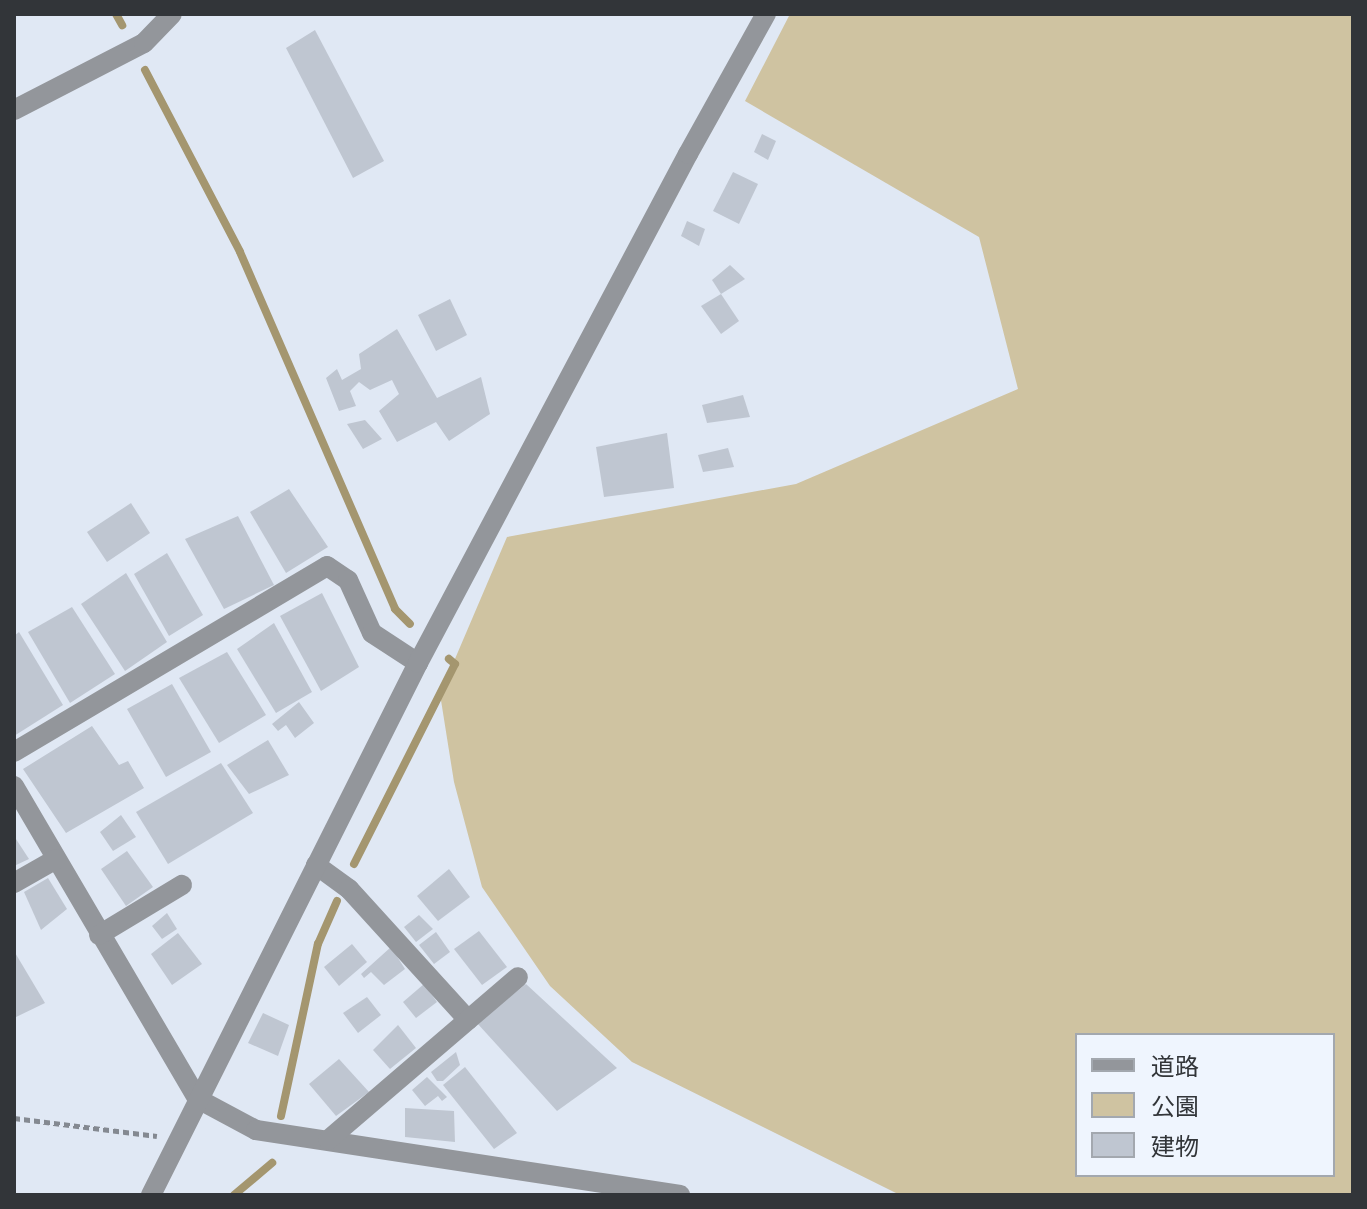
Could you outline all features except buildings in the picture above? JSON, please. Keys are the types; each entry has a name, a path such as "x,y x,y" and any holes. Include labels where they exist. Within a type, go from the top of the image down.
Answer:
{"street":[{"path":"14,110 144,43 172,14"},
{"path":"151,1195 418,663 688,154 766,14"},
{"path":"14,752 327,566 348,580 372,633 418,663"},
{"path":"14,786 198,1099 256,1130 680,1195"},
{"path":"14,883 56,859"},
{"path":"316,865 349,889 468,1020"},
{"path":"99,935 182,885"},
{"path":"328,1140 518,977"}],"path":[{"path":"14,1118 178,1139"}],"green space":[{"path":"790,14 1353,14 1353,1195 900,1195 632,1062 550,986 482,887 454,782 440,694 507,537 796,484 1018,389 979,237 745,101"}],"waterway":[{"path":"116,14 122,25"},
{"path":"145,70 240,252 395,609 410,624"},
{"path":"354,864 455,664 449,659"},
{"path":"281,1116 318,944 337,901"},
{"path":"234,1195 272,1163"}]}
